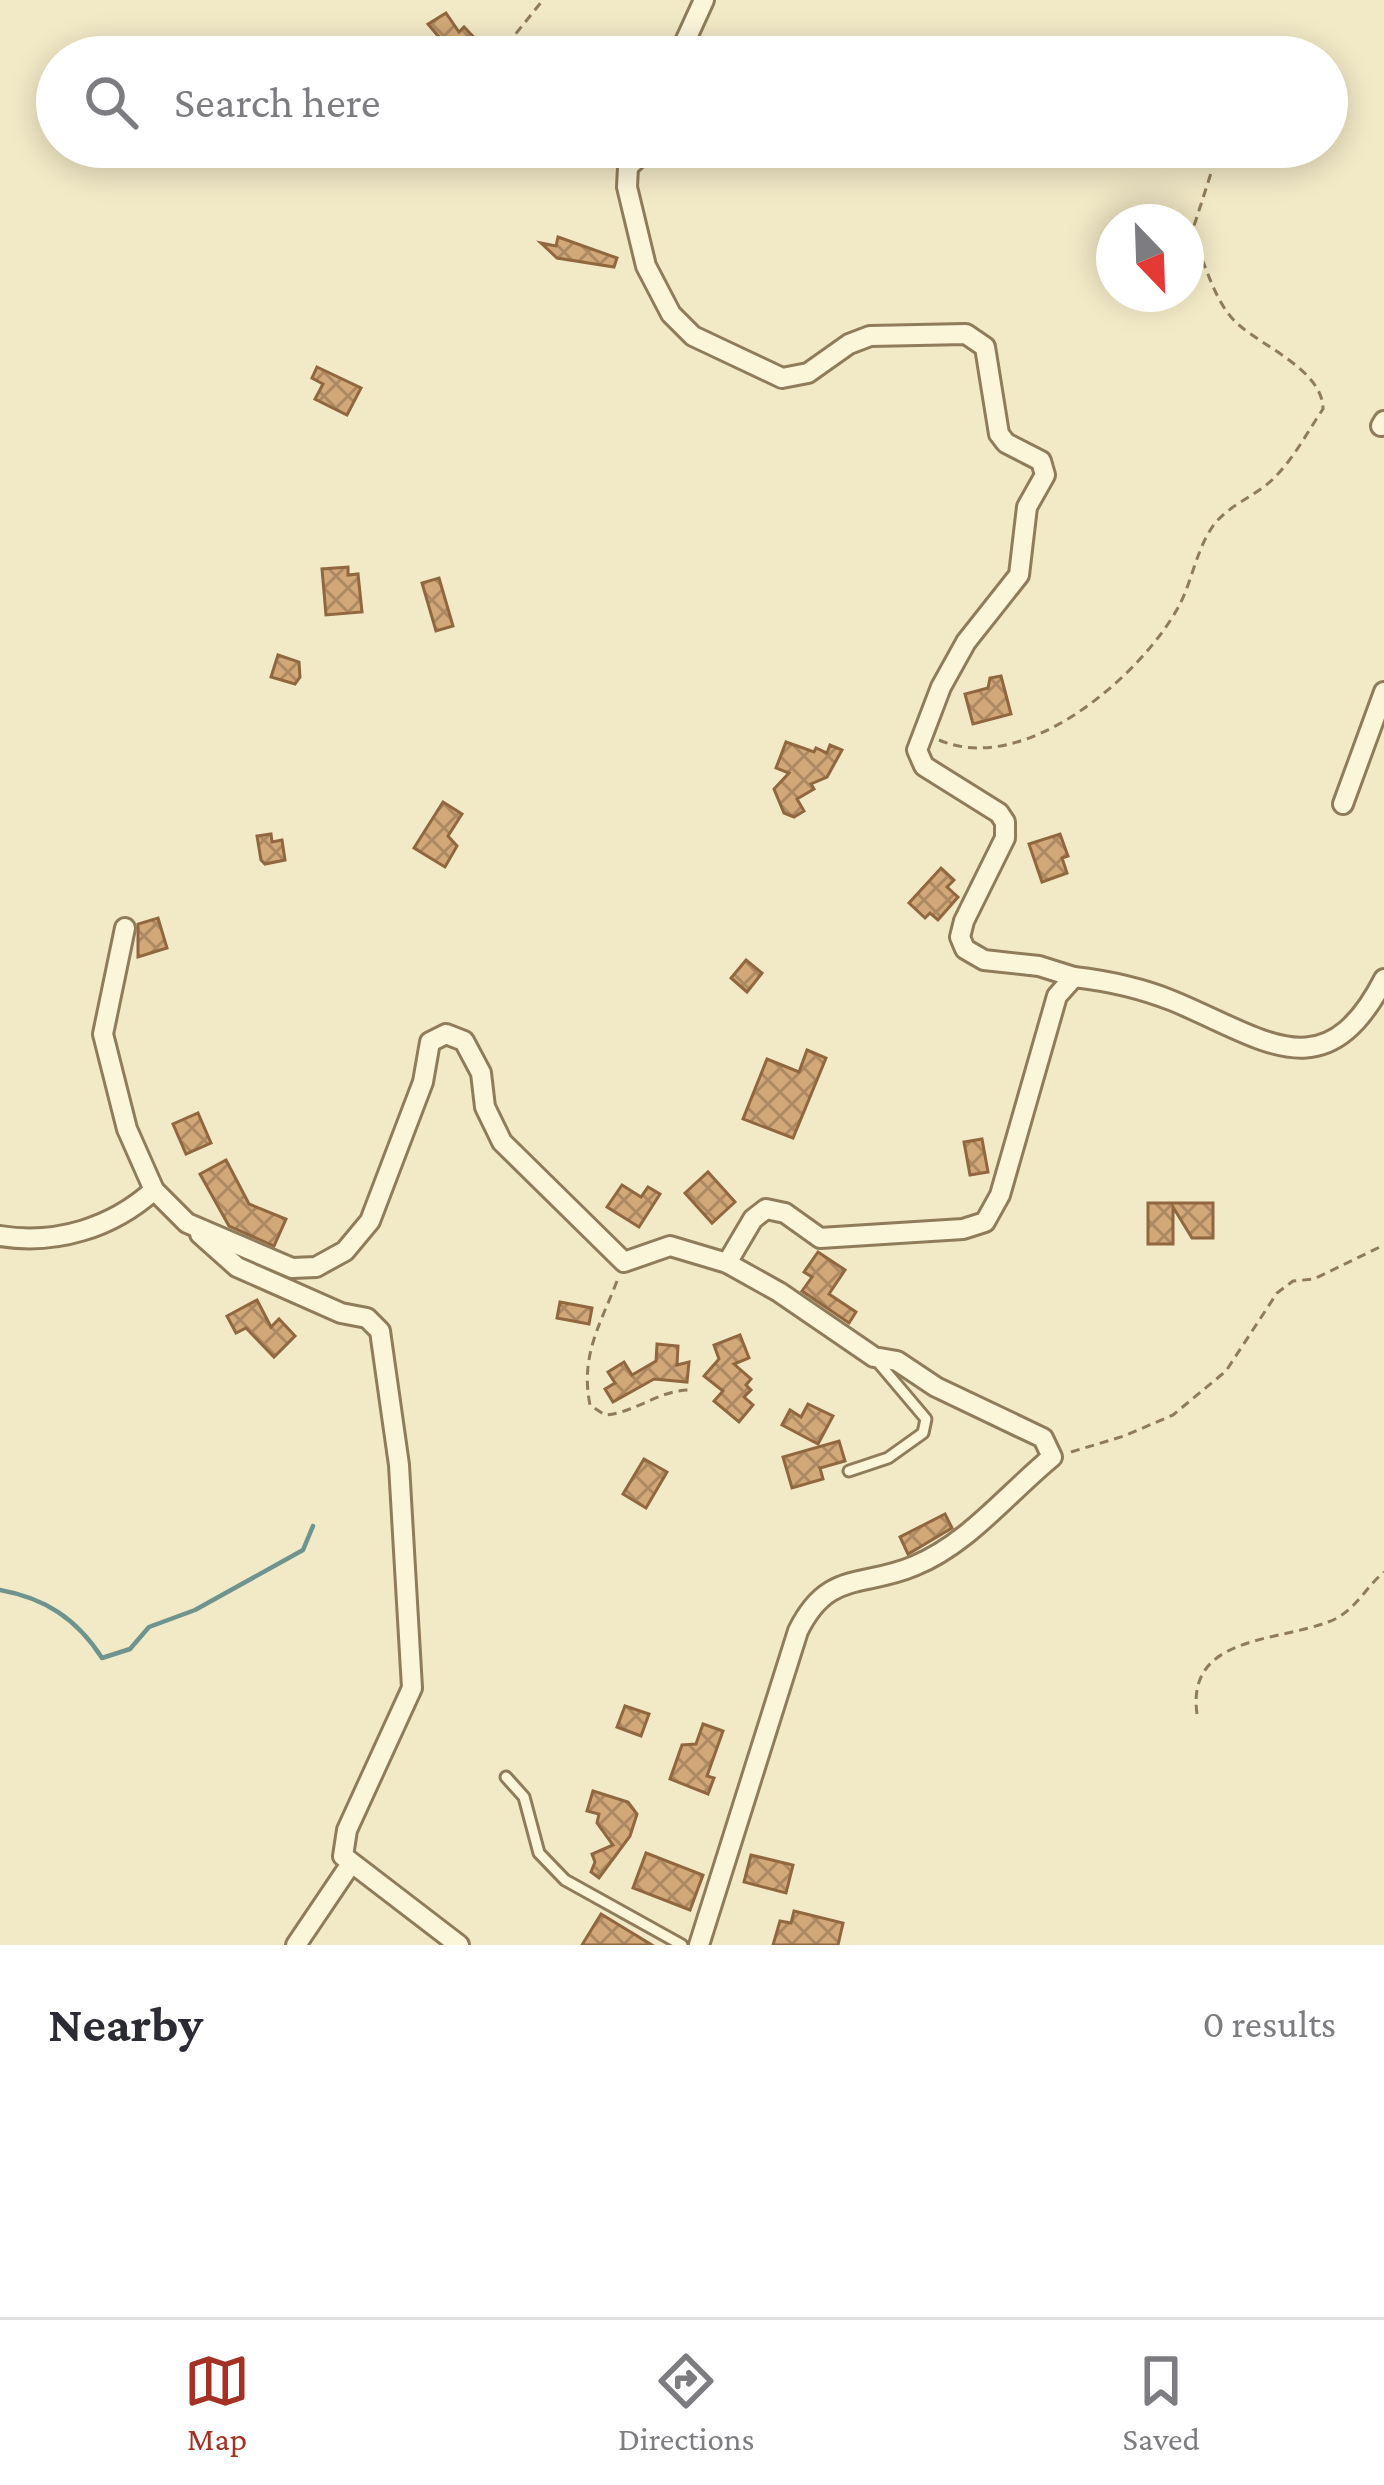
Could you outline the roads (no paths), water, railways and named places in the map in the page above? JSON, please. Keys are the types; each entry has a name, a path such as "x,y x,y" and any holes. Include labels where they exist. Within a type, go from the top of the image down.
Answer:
{"street":[{"path":"688,36 704,0"},
{"path":"628,168 626,188 646,266 682,328 782,378 808,373 863,338 974,336 988,355 1001,438 1043,465 1044,480 1027,507 1019,575 966,642 917,751 924,766 1005,822 1005,838 961,930 965,950 984,960 1039,966 1137,988 1285,1048 1336,1042 1365,1015 1384,979"},
{"path":"1343,804 1384,692"},
{"path":"124,928 103,1034 127,1129 154,1190 237,1267 341,1313 368,1318 380,1331 399,1465 412,1688 347,1830 343,1856 459,1945"},
{"path":"727,1263 753,1219 766,1209 785,1213 820,1238 962,1229 985,1222 1000,1195 1057,996 1074,977"},
{"path":"187,1223 292,1268 316,1267 345,1251 370,1221 423,1082 430,1042 446,1034 464,1041 481,1073 485,1107 502,1142 624,1262 670,1246 727,1263 874,1357 897,1361 936,1387 1043,1438 1052,1457 1005,1495 955,1546 910,1568 844,1584 811,1604 798,1631 699,1945"},
{"path":"0,1236 74,1234 137,1206 154,1190"},
{"path":"296,1945 350,1865"}],"lane":[{"path":"848,1471 888,1458 923,1432 926,1419 874,1357"},
{"path":"506,1777 524,1797 539,1853 566,1880 682,1945"}],"waterway":[{"path":"0,1590 58,1612 102,1658 130,1649 149,1627 195,1610 303,1550 313,1526"}]}
